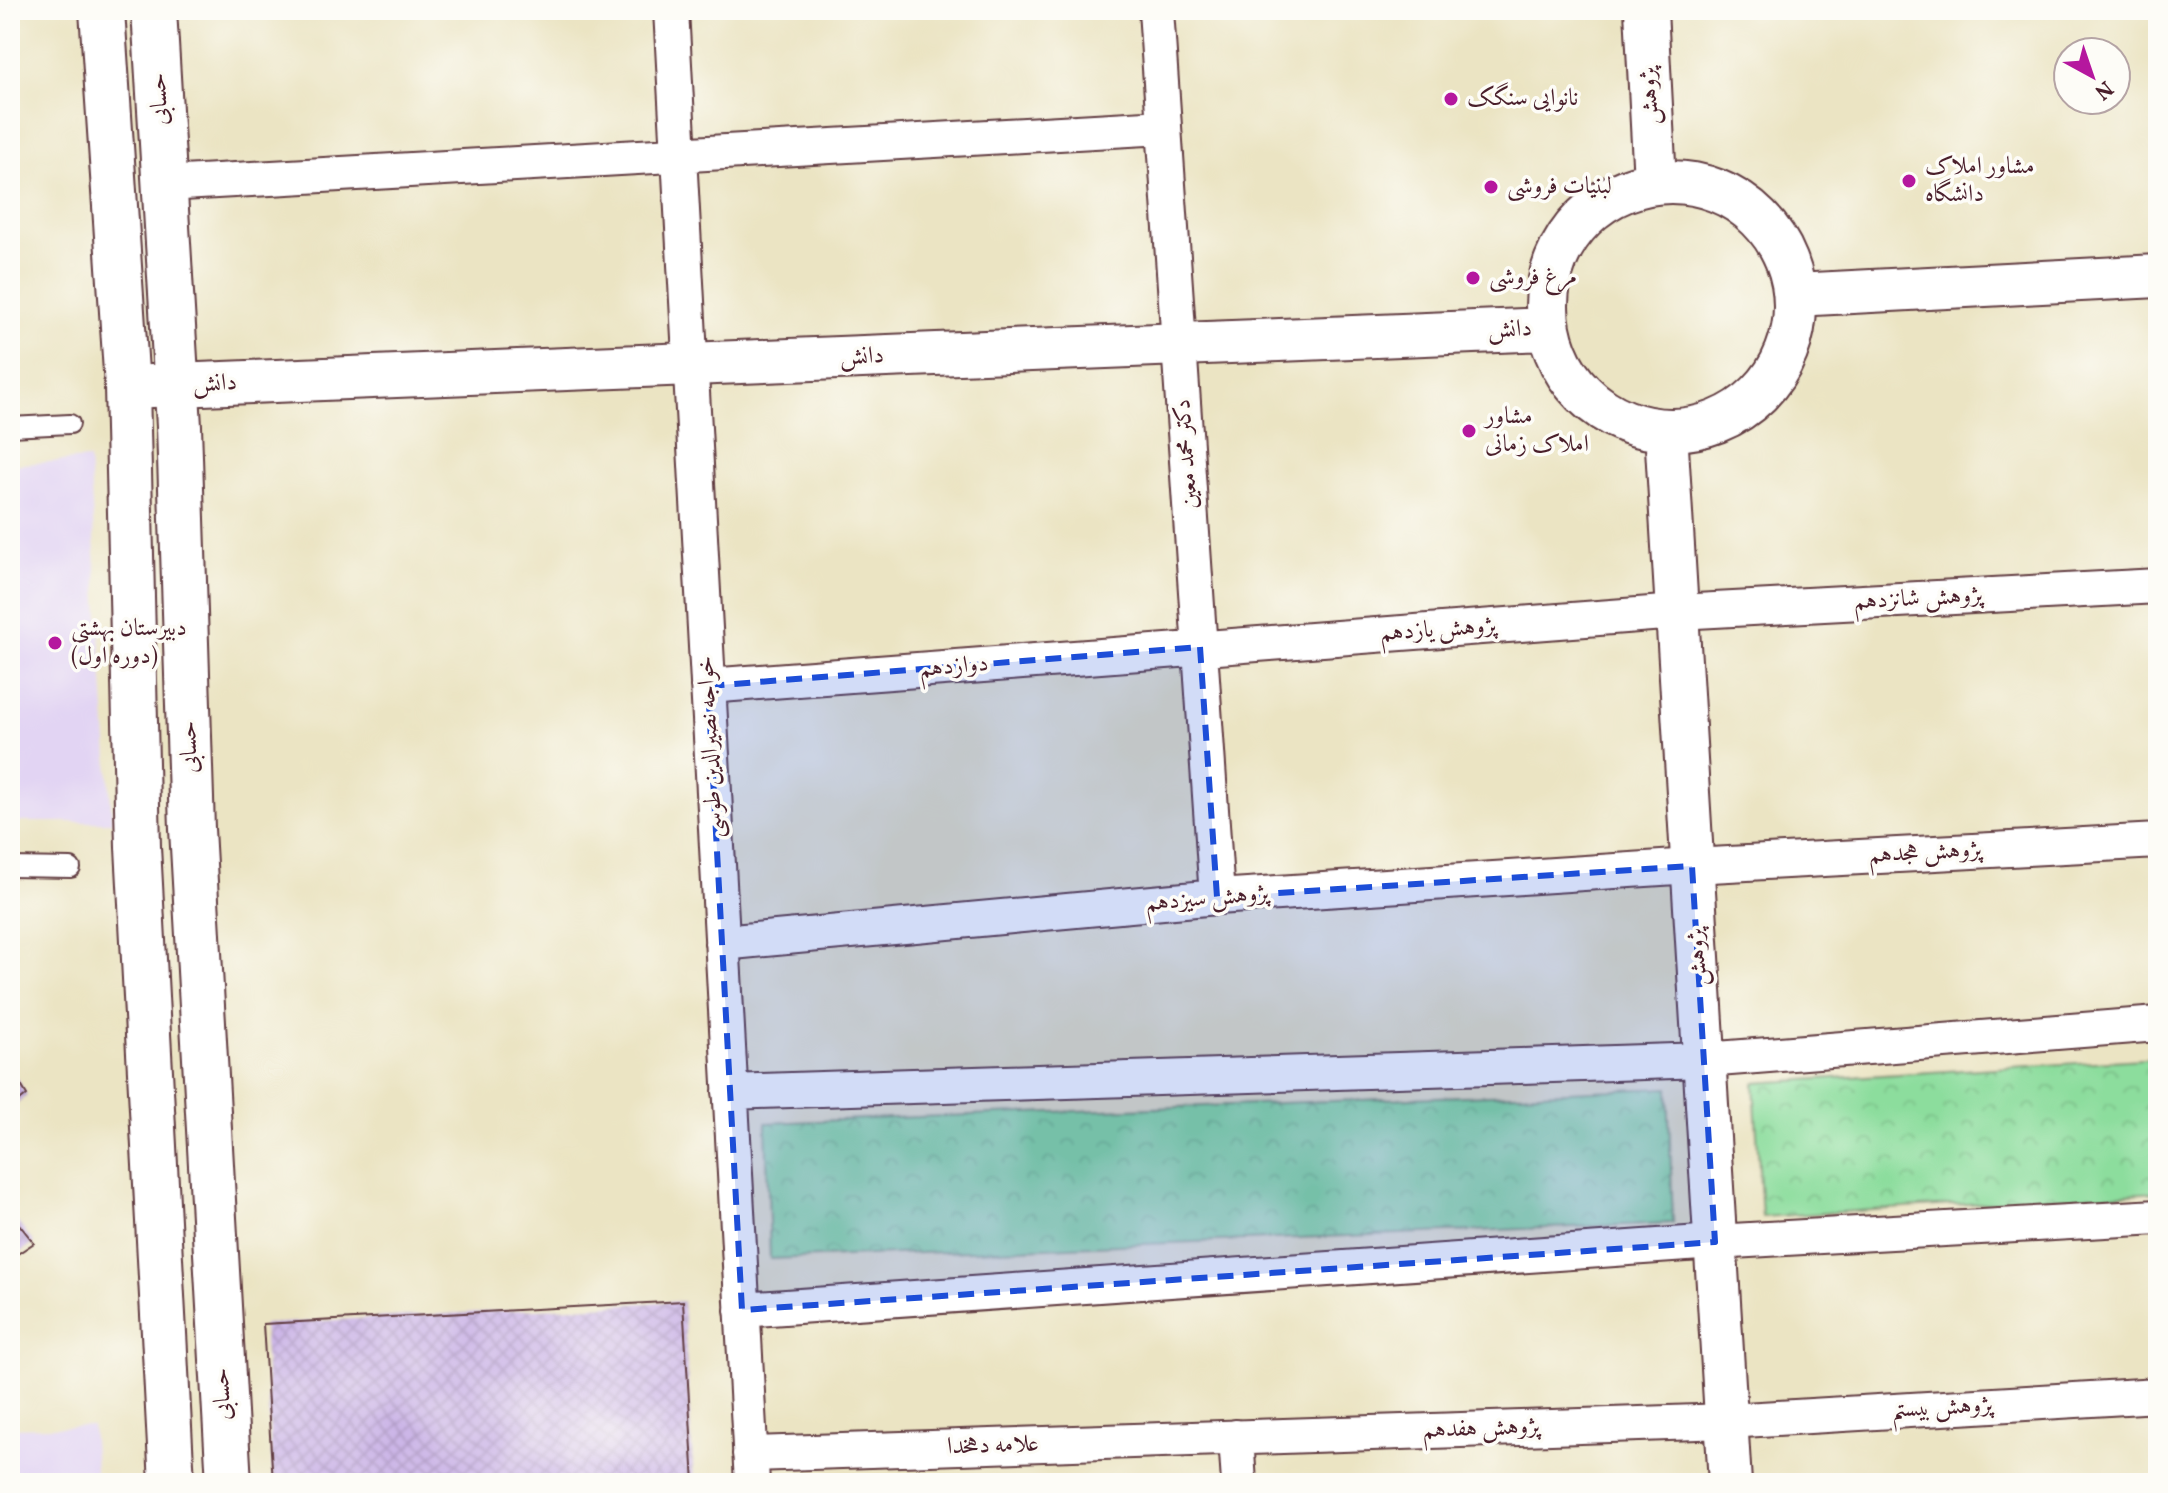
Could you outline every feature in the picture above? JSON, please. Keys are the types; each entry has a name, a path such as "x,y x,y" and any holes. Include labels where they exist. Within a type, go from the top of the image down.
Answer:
{"main road":[{"path":"102,10 127,387 138,847 172,1483"},
{"name":"حسابی","path":"154,10 177,386 192,829 229,1483"}],"street":[{"name":"خواجه نصیرالدین طوسی","path":"671,10 751,1469"},
{"name":"دکتر محمد معین","path":"1156,10 1217,897"},
{"name":"پژوهش","path":"1646,10 1655,182"},
{"path":"165,184 1164,127"},
{"path":"1655,182 1695,183 1733,197 1743,205 1764,222 1786,256 1795,295 1792,337 1775,376 1745,406 1708,425 1666,431 1625,422 1589,400 1562,369 1548,329 1547,288 1559,250 1583,217 1616,194 1655,182"},
{"path":"1795,295 2158,276"},
{"name":"دانش","path":"127,387 1548,329"},
{"name":"پژوهش","path":"1666,431 1730,1483"},
{"name":"پژوهش شانزدهم","path":"1677,612 2158,586"},
{"name":"پژوهش یازدهم","path":"1200,647 1677,612"},
{"name":"دوازدهم","path":"708,686 1200,647"},
{"name":"پژوهش هجدهم","path":"1692,866 2158,841"},
{"name":"پژوهش سیزدهم","path":"722,943 1217,897 1692,866"},
{"path":"730,1092 1705,1060 2158,1024"},
{"path":"742,1310 1715,1242 2158,1217"},
{"name":"پژوهش بیستم","path":"1727,1421 2158,1395"},
{"name":"پژوهش هفدهم","path":"1236,1437 1727,1421"},
{"path":"1236,1437 1239,1483"},
{"name":"علامه دهخدا","path":"751,1469 1236,1437"}],"lane":[{"path":"10,427 70,424"},
{"path":"10,867 71,868"}],"highlighted area":[{"path":"1200,647 1217,897 1692,866 1715,1242 742,1310 708,686"}],"shaded area":[{"name":"دبیرستان بهشتی (دوره اول)","path":"89,459 112,822 10,822 10,465"},
{"path":"92,1426 96,1483 10,1483 10,1428"}],"green space":[{"path":"2158,1058 2158,1192 1762,1217 1754,1083"},
{"path":"1668,1088 1673,1223 770,1259 766,1123"}],"building":[{"path":"10,1067 27,1095 10,1109"},
{"path":"10,1213 34,1243 10,1259"},
{"path":"683,1301 694,1483 273,1483 263,1324"}],"place":[{"name":"نانوایی سنگک","path":"1451,99"},
{"name":"مشاور املاک دانشگاه","path":"1909,181"},
{"name":"لبنیات فروشی","path":"1491,187"},
{"name":"مرغ فروشی","path":"1473,278"},
{"name":"مشاور املاک زمانی","path":"1469,431"},
{"name":"دبیرستان بهشتی (دوره اول)","path":"55,643"}]}
